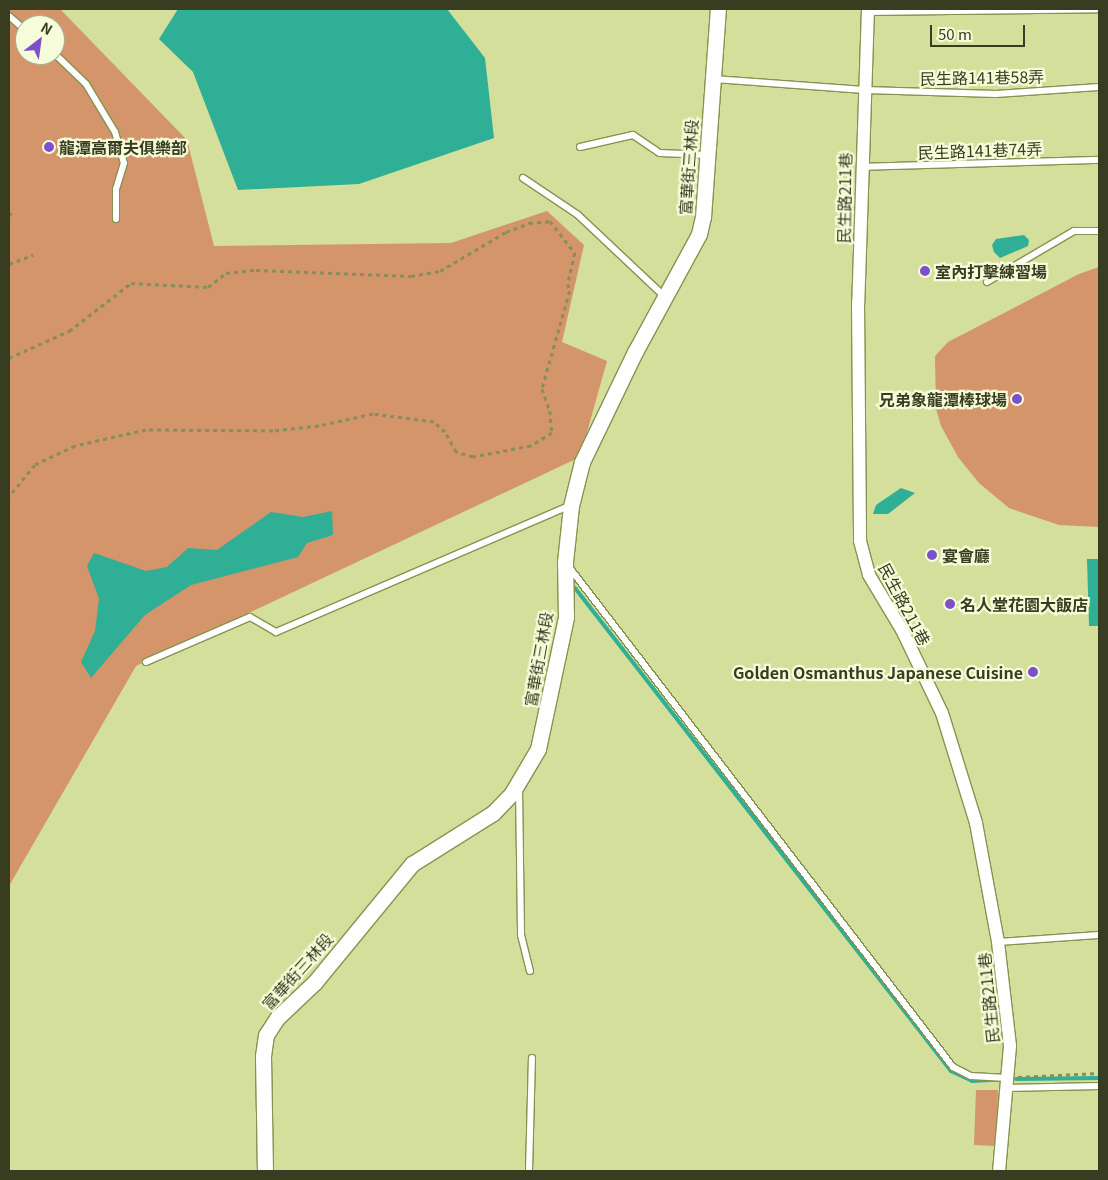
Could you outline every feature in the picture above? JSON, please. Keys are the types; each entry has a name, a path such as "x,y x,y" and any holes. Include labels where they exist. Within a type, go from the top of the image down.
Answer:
{"street":[{"name":"富華街三林段","path":"265,1171 263,1056 266,1036 277,1018 315,982 412,864 493,813 512,793 538,748 555,677 566,617 565,562 570,506 582,462 634,352 666,298 699,234 703,217 718,9"},
{"name":"民生路211巷","path":"868,11 861,167 860,541 868,575 902,630 942,713 976,823 998,942 1010,1046 999,1171"}],"lane":[{"path":"868,11 1099,9"},
{"path":"65,64 86,84 115,132 124,163 116,190 116,219"},
{"name":"民生路141巷58弄","path":"712,78 865,90 996,94 1099,87"},
{"path":"580,147 632,135 660,153 707,155"},
{"name":"民生路141巷74弄","path":"861,167 1099,160"},
{"path":"523,178 578,215 666,298"},
{"path":"987,282 1074,231 1099,231"},
{"path":"146,662 250,617 276,632 570,506"},
{"path":"565,562 953,1067 971,1076 1007,1083 1099,1086"},
{"path":"519,781 521,935 530,971"},
{"path":"998,942 1099,935"},
{"path":"528,1171 532,1058"}],"path":[{"path":"9,358 69,331 131,283 208,287 226,273 256,270 411,276 440,271 506,232 529,223 550,221 575,253 568,284 570,291 542,390 550,411 552,434 531,446 473,457 456,452 446,432 434,422 373,414 318,426 273,431 146,430 75,446 51,457 36,465 9,497"},
{"path":"9,264 33,255"},
{"path":"1007,1083 1099,1073"}],"shaded area":[{"path":"9,9 60,9 187,140 214,246 451,243 547,211 584,245 562,342 607,361 580,457 136,666 9,886"},
{"name":"兄弟象龍潭棒球場","path":"1099,267 1099,527 1059,525 1009,508 979,483 958,457 941,426 936,409 935,356 948,342 1079,274"},
{"path":"976,1090 998,1090 996,1146 974,1145"}],"water":[{"path":"178,9 447,9 485,58 494,138 359,184 238,190 193,72 159,39"},
{"path":"1024,235 1029,240 1028,246 1000,258 994,252 992,245 996,239"},
{"path":"901,488 915,493 888,514 873,514 876,505"},
{"path":"332,511 333,535 307,543 298,557 191,585 145,615 91,678 81,662 95,631 99,599 87,566 94,553 146,571 167,567 188,548 217,550 271,512 303,517"},
{"path":"1087,559 1099,559 1099,626 1089,626"}],"waterway":[{"path":"575,588 951,1071 972,1081 994,1080"},
{"path":"1016,1079 1099,1078"}],"place":[{"name":"龍潭高爾夫俱樂部","path":"49,147"},
{"name":"室內打擊練習場","path":"925,271"},
{"name":"兄弟象龍潭棒球場","path":"1017,399"},
{"name":"宴會廳","path":"932,555"},
{"name":"名人堂花園大飯店","path":"950,604"},
{"name":"Golden Osmanthus Japanese Cuisine","path":"1033,672"}]}
